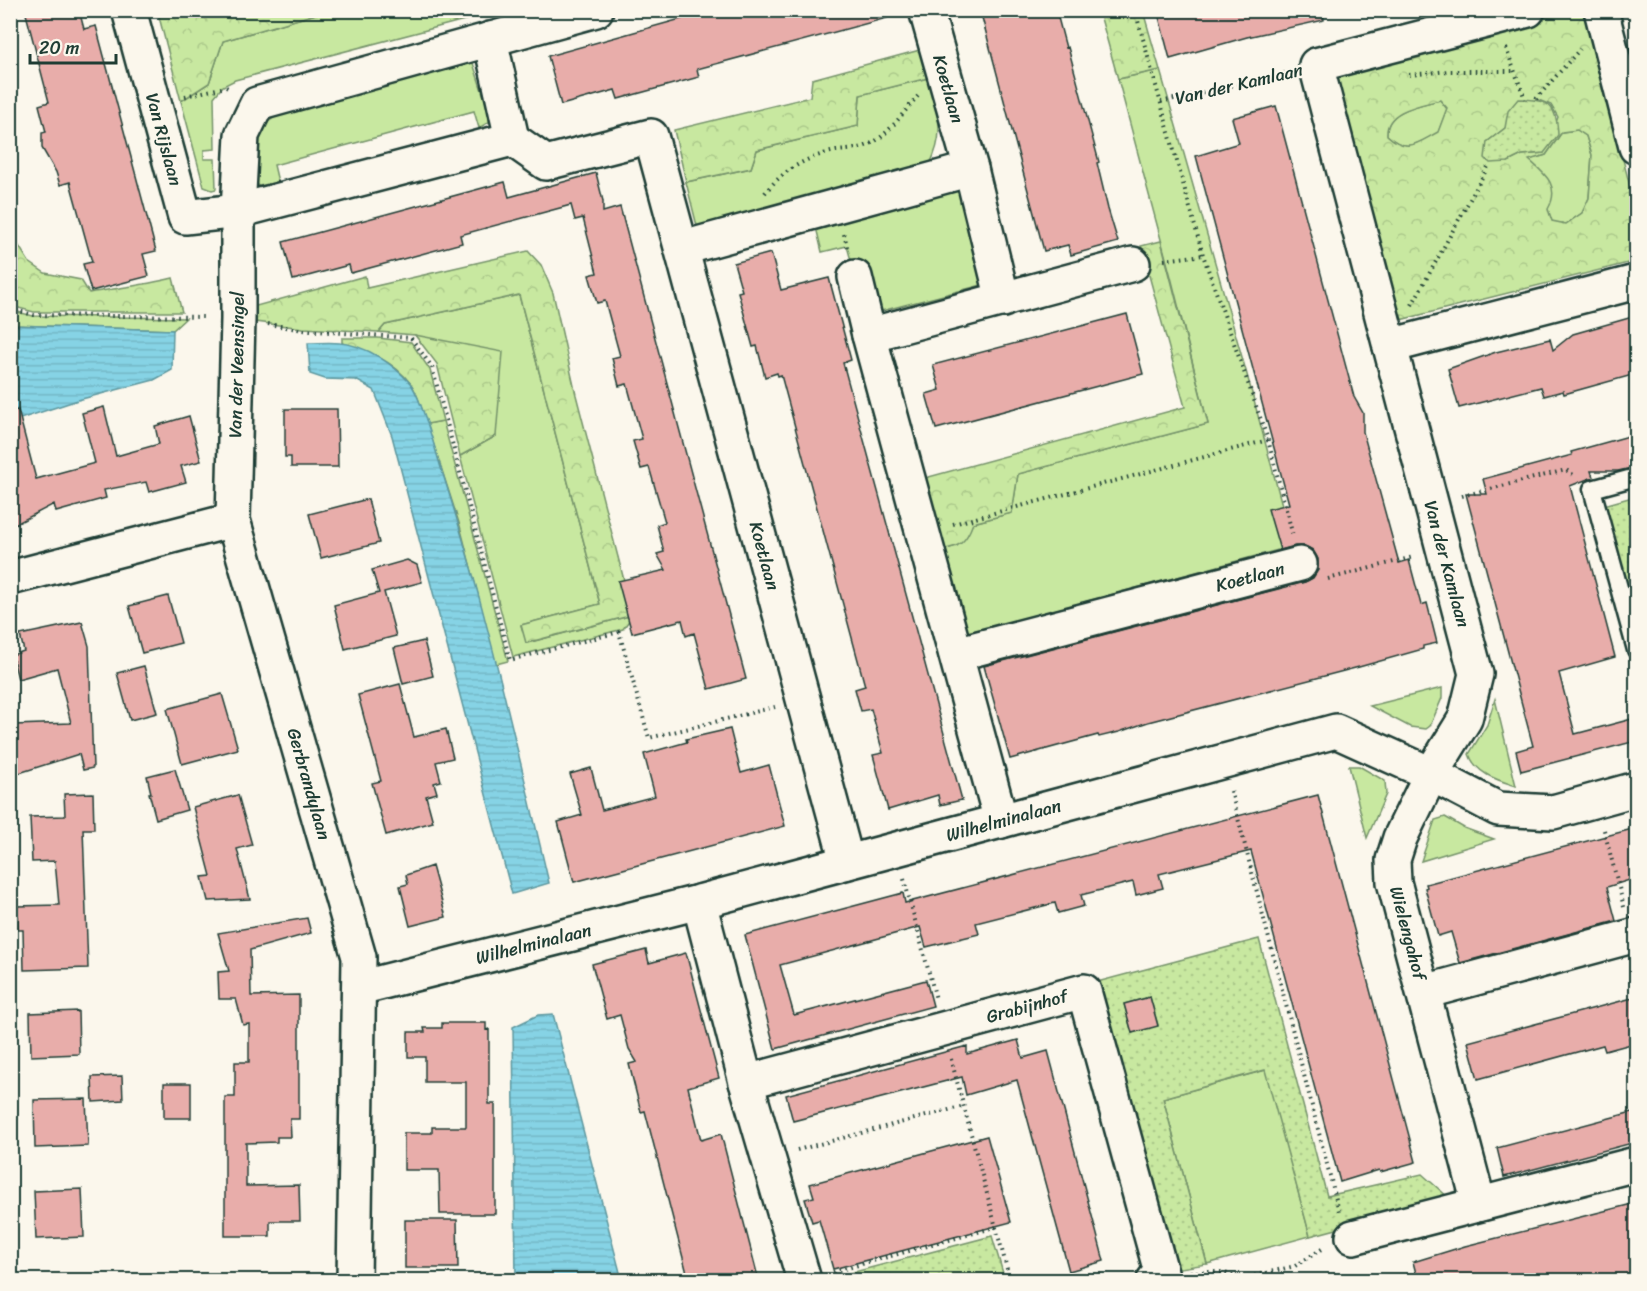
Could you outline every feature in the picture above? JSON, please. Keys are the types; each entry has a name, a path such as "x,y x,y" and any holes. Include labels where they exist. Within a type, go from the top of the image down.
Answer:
{"street":[{"name":"Van Rijslaan","path":"129,10 185,217 238,211"},
{"path":"257,104 596,10"},
{"name":"Koetlaan","path":"926,10 971,169 1003,300"},
{"name":"Van der Kamlaan","path":"1431,774 1465,719 1476,674 1316,65 1528,10"},
{"path":"1603,16 1636,147"},
{"path":"238,211 512,139 490,39"},
{"name":"Van der Veensingel","path":"233,520 238,211 242,135 257,104"},
{"name":"Koetlaan","path":"512,139 546,163 651,136 847,862"},
{"path":"683,248 837,208 971,169"},
{"path":"869,335 1133,264"},
{"path":"855,277 1001,821"},
{"path":"1390,346 1636,282"},
{"path":"10,578 233,520"},
{"name":"Gerbrandylaan","path":"233,520 359,957 354,1281"},
{"name":"Koetlaan","path":"956,654 1300,564"},
{"name":"Wilhelminalaan","path":"359,988 699,902 1336,731 1431,774 1498,809 1552,812 1636,789"},
{"name":"Wielengahof","path":"1431,774 1400,838 1394,860 1394,882 1479,1204"},
{"path":"699,902 746,1082 804,1280"},
{"name":"Wielengahof","path":"1424,992 1634,935"},
{"name":"Grabijnhof","path":"746,1082 1084,991 1157,1276"},
{"path":"1350,1238 1636,1164"}],"lane":[{"path":"1636,477 1592,489 1631,612 1636,650"}],"path":[{"path":"1135,10 1203,255 1268,440 1305,585 1443,550"},
{"path":"1536,99 1603,16"},
{"path":"1496,19 1525,99"},
{"path":"748,231 754,207 787,170 804,161 828,153 871,144 882,135 924,88 940,64"},
{"name":"Van der Kamlaan","path":"1161,102 1316,65"},
{"path":"1403,76 1448,71 1515,71"},
{"path":"153,102 226,87 257,104"},
{"path":"1390,346 1490,163"},
{"path":"837,208 855,277"},
{"path":"1133,264 1203,255"},
{"path":"10,309 33,315 238,319 303,330 411,338 432,367 510,660 619,632 649,738 804,700"},
{"path":"924,532 1268,440"},
{"path":"1432,504 1566,470 1592,489"},
{"path":"1157,1276 1222,1272 1241,1280 1295,1266 1335,1240 1350,1238 1223,761"},
{"path":"1602,822 1634,935"},
{"path":"896,849 1010,1281"},
{"path":"767,1157 964,1106"},
{"path":"804,1280 996,1227"}],"green space":[{"path":"166,11 326,11 223,41 209,83 181,101 158,13"},
{"path":"326,11 499,11 235,80 223,86 214,97 215,149 204,150 204,159 215,159 216,189 204,187 181,101 209,83 223,41"},
{"path":"1099,11 1143,11 1160,70 1118,79"},
{"path":"1573,11 1584,11 1636,209 1636,261 1400,320 1331,71","holes":["1536,99 1551,105 1558,117 1544,153 1522,155 1508,162 1487,142","1440,100 1447,108 1438,132 1412,145 1400,144 1387,135 1388,127 1398,114","1577,130 1586,136 1592,155 1589,198 1582,213 1566,224 1552,221 1548,209 1552,201 1552,187 1545,176 1529,160 1546,155 1562,132"]},
{"path":"920,50 928,78 860,95 858,126 757,150 751,168 686,182 674,130 810,97 812,79"},
{"path":"471,57 489,112 489,122 479,128 474,111 274,165 278,182 259,186 252,178 256,152 264,125 289,107"},
{"path":"1160,70 1246,371 1293,546 957,636 934,552 957,546 973,523 1012,513 1018,474 1208,424 1118,79"},
{"path":"928,78 939,122 938,142 929,166 697,226 686,182 751,168 757,150 858,126 860,95"},
{"path":"1518,99 1537,100 1549,106 1556,117 1558,135 1544,153 1522,155 1508,162 1490,163 1485,158 1487,142 1505,128 1508,111"},
{"path":"1440,100 1447,109 1438,133 1412,145 1400,144 1387,135 1388,127 1398,114"},
{"path":"1577,130 1586,136 1592,155 1589,198 1582,213 1566,224 1552,222 1528,160 1546,155 1562,132"},
{"path":"965,177 976,189 962,205 982,285 866,315 847,246 822,252 815,223"},
{"path":"10,232 29,262 45,273 81,280 89,293 173,278 182,312 34,312 11,306"},
{"path":"1161,241 1208,424 1018,474 1012,513 973,523 959,545 934,552 914,481 1185,407 1141,246"},
{"path":"528,251 541,265 553,293 576,395 633,615 526,643 521,625 600,604 519,295 385,325 379,332 303,328 255,322 256,306 365,276 367,288"},
{"path":"519,295 600,604 521,625 527,643 633,615 623,629 513,657 460,456 496,436 415,335 379,332 385,325"},
{"path":"10,310 33,316 186,318 173,330 11,325"},
{"path":"415,335 503,352 496,436 460,456 437,364"},
{"path":"342,338 378,338 411,342 430,370 443,421 427,424 416,393 404,376 380,358 342,343"},
{"path":"443,421 508,661 496,664 460,526 427,424"},
{"path":"1636,496 1636,585 1627,588 1604,505"},
{"path":"1442,688 1442,698 1430,726 1426,729 1410,727 1370,706"},
{"path":"1495,699 1516,786 1495,779 1482,771 1472,761 1469,754 1487,725"},
{"path":"1349,766 1359,766 1385,781 1386,794 1367,838"},
{"path":"1445,817 1464,828 1494,839 1421,861 1435,820"},
{"path":"1259,939 1327,1196 1422,1174 1450,1199 1310,1236 1265,1070 1163,1098 1207,1264 1174,1269 1097,982","holes":["1150,997 1158,1025 1132,1033 1124,1004"]},
{"path":"1266,1070 1310,1236 1207,1264 1163,1098"},
{"path":"992,1236 1005,1280 824,1280"}],"water":[{"path":"11,325 173,330 172,370 154,380 78,400 11,422"},
{"path":"308,343 340,343 360,347 387,363 403,376 419,399 457,519 486,622 549,883 512,894 392,436 374,390 356,380 325,379 310,374"},
{"path":"553,1014 622,1280 516,1280 513,1027 538,1015"}],"building":[{"path":"25,10 79,10 84,29 96,26 156,251 143,254 149,276 91,291 83,264 92,262 70,182 60,185 56,172 42,148 42,133 46,132 39,105 49,102"},
{"path":"713,10 886,10 887,18 697,69 699,77 618,99 615,90 561,105 548,56"},
{"path":"980,10 1056,10 1099,162 1097,163 1118,242 1071,255 1068,245 1044,251"},
{"path":"1183,10 1323,10 1324,20 1247,37 1170,59 1159,17"},
{"path":"1276,106 1354,397 1363,413 1363,432 1399,563 1409,560 1421,605 1427,603 1437,643 1359,667 1010,759 984,666 1305,582 1313,578 1318,570 1318,559 1313,550 1305,546 1295,546 1280,550 1268,509 1289,504 1196,156 1239,143 1232,118"},
{"path":"596,173 603,201 603,212 620,207 746,679 709,689 694,633 686,636 682,620 632,633 618,581 666,570 657,554 664,552 657,525 665,522 649,467 641,469 633,441 642,439 627,384 619,386 612,358 620,356 605,301 597,303 589,275 597,273 583,218 575,220 571,205 460,235 462,243 351,273 349,265 293,280 283,242 505,182 509,197"},
{"path":"771,253 781,290 829,278 851,360 843,363 962,800 940,805 938,795 888,810 873,755 883,753 871,709 861,711 855,689 865,686 781,375 778,376 777,373 765,377 757,346 753,347 738,292 742,291 734,263"},
{"path":"1127,314 1143,374 936,429 926,394 940,390 933,365"},
{"path":"1636,316 1636,374 1564,394 1563,391 1544,396 1541,387 1459,408 1448,369 1496,352 1550,339 1553,350 1573,334"},
{"path":"104,407 116,456 159,444 155,426 189,416 201,461 181,466 186,482 149,492 146,482 104,490 106,498 56,512 54,504 10,527 10,411 18,410 36,479 95,463 82,413"},
{"path":"285,409 337,409 338,467 291,467 291,457 285,457"},
{"path":"1636,434 1636,467 1618,471 1591,471 1593,477 1570,486 1615,657 1559,673 1575,734 1632,719 1636,741 1521,771 1516,751 1533,746 1466,494 1487,494 1483,479 1572,455 1571,452"},
{"path":"368,499 379,543 321,558 309,514"},
{"path":"407,560 417,565 422,582 384,592 396,636 345,649 334,605 379,593 372,570"},
{"path":"168,596 181,643 142,653 129,606"},
{"path":"82,622 89,646 93,768 83,770 79,754 16,774 14,725 71,723 57,668 18,679 12,655 24,651 20,635"},
{"path":"424,641 433,676 403,684 394,648"},
{"path":"144,666 157,713 130,720 117,673"},
{"path":"400,684 414,737 446,729 453,758 436,762 441,781 434,783 437,793 426,796 433,822 386,835 372,783 381,781 358,695"},
{"path":"222,694 238,749 182,764 167,709"},
{"path":"730,729 741,773 769,765 785,826 574,882 558,822 582,815 570,774 591,768 602,810 655,796 644,754 687,742 686,739"},
{"path":"175,769 187,810 156,819 147,776"},
{"path":"93,793 94,829 83,829 88,968 24,970 23,930 18,930 17,906 59,905 55,861 32,862 30,817 65,816 64,794"},
{"path":"238,795 252,845 237,849 250,899 208,901 202,877 211,876 193,807"},
{"path":"1318,795 1416,1162 1340,1182 1251,851 1159,874 1163,888 1136,895 1133,882 1081,895 1084,906 1058,913 1055,903 976,923 979,934 926,947 920,927 780,965 794,1015 926,980 933,1006 775,1049 745,935 903,893 905,903"},
{"path":"1636,828 1636,878 1607,887 1616,921 1460,963 1451,932 1438,936 1425,888 1426,884"},
{"path":"432,866 446,917 410,926 400,886 408,884 406,875"},
{"path":"307,918 311,933 250,950 251,996 299,995 299,1119 290,1119 291,1137 277,1137 277,1142 246,1143 246,1186 299,1185 300,1221 270,1221 270,1236 225,1236 225,1097 235,1097 235,1062 249,1062 249,1024 243,1025 236,999 219,999 218,972 229,971 218,933"},
{"path":"646,950 649,963 686,953 719,1078 688,1087 701,1140 721,1134 759,1281 689,1281 645,1111 641,1112 629,1064 637,1062 629,1049 620,1015 607,1019 592,964"},
{"path":"1150,997 1158,1026 1132,1033 1124,1004"},
{"path":"1636,997 1636,1036 1629,1038 1631,1044 1605,1051 1603,1045 1478,1079 1468,1042"},
{"path":"78,1011 79,1054 31,1056 30,1013"},
{"path":"442,1023 486,1023 486,1030 489,1029 489,1104 495,1104 495,1214 440,1214 439,1170 404,1170 404,1133 432,1133 432,1127 466,1127 466,1082 425,1082 425,1057 408,1057 408,1032 425,1032 424,1028 442,1028"},
{"path":"1018,1040 1023,1058 1048,1051 1104,1261 1069,1271 1017,1080 966,1095 962,1077 793,1121 786,1095 967,1046 967,1054"},
{"path":"122,1076 123,1100 93,1102 92,1077"},
{"path":"164,1083 191,1083 191,1118 164,1118"},
{"path":"86,1099 88,1146 35,1148 34,1100"},
{"path":"1636,1111 1636,1142 1504,1177 1497,1148"},
{"path":"987,1136 1011,1222 833,1269 819,1220 812,1222 805,1199 814,1197 810,1184"},
{"path":"82,1189 84,1237 36,1239 34,1191"},
{"path":"1636,1203 1636,1272 1607,1281 1418,1281 1413,1262 1465,1246"},
{"path":"405,1220 457,1220 458,1268 405,1268"}]}
